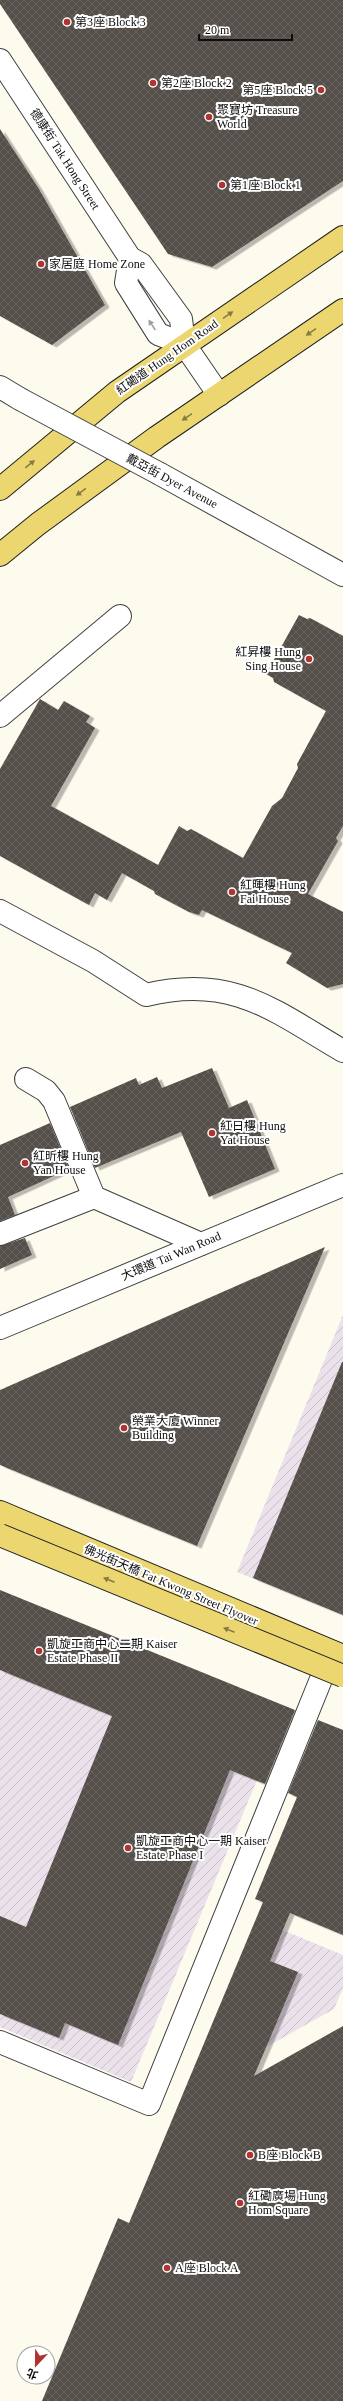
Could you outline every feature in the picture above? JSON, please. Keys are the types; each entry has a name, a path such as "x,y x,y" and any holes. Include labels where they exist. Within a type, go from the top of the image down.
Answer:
{"main road":[{"name":"紅磡道 Hung Hom Road","path":"0,489 117,392 184,344 343,237"},
{"path":"0,555 38,524 219,395 343,310"},
{"name":"佛光街天橋 Fat Kwong Street Flyover","path":"0,1512 339,1658"},
{"name":"佛光街天橋 Fat Kwong Street Flyover","path":"0,1535 343,1676"}],"street":[{"name":"德康街 Tak Hong Street","path":"0,60 130,258 126,283 158,334 184,344"},
{"path":"184,344 219,395"},
{"name":"戴亞街 Dyer Avenue","path":"0,387 343,575"},
{"path":"0,716 120,616"},
{"path":"0,911 94,961 146,995 170,989 195,987 220,990 244,996 266,1006 343,1051"},
{"path":"26,1079 46,1091 54,1101 94,1197 201,1244"},
{"name":"大環道 Tai Wan Road","path":"0,1328 343,1185"},
{"path":"0,1234 94,1197"},
{"path":"0,1519 339,1658 149,2104 0,2042"}],"shaded area":[{"path":"343,1315 343,1615 237,1572"},
{"path":"0,1590 257,1780 131,2082 0,2027"},
{"path":"256,1919 343,1955 343,1988 334,2009 183,2094"}],"building":[{"name":"聚寶坊 Treasure World","path":"0,0 343,0 343,181 212,267 168,254 0,4"},
{"name":"家居庭 Home Zone","path":"0,129 39,189 105,305 52,345 0,316"},
{"path":"299,615 307,619 310,618 343,636 343,826 336,838 338,841 308,894 343,912 343,984 327,988 286,963 292,953 202,910 199,915 189,912 155,894 154,891 122,873 107,900 95,893 89,905 0,856 0,769 40,699 58,710 64,701 90,716 86,722 95,728 51,806 158,865 179,826 187,831 191,829 243,858 272,806 282,798 298,768 297,764 326,711 274,682 273,678 266,674"},
{"name":"紅日樓 Hung Yat House","path":"212,1068 229,1108 247,1100 275,1169 209,1197 181,1132 95,1168 70,1107 136,1078 139,1085 157,1077 162,1088"},
{"name":"紅昕樓 Hung Yan House","path":"50,1123 69,1169 8,1197 15,1215 0,1221 0,1145"},
{"path":"25,1238 32,1255 0,1269 0,1246"},
{"name":"榮業大廈 Winner Building","path":"325,1247 197,1546 0,1465 0,1390"},
{"path":"343,1362 343,1615 253,1578"},
{"name":"凱旋工商中心一期 Kaiser Estate Phase I","path":"0,1590 295,1710 265,1784 230,1770 118,2045 65,2023 59,2038 0,2014 0,1916 26,1927 112,1716 0,1670"},
{"name":"紅磡廣場 Hung Hom Square","path":"318,1720 343,1730 343,1935 290,1913 270,1961 298,1972 254,2076 343,2026 343,2401 42,2401 49,2385 56,2385 56,2367 118,2218 129,2223 263,1902 255,1899 297,1797 288,1793"}],"place":[{"name":"第3座 Block 3","path":"67,22"},
{"name":"第2座 Block 2","path":"153,83"},
{"name":"第5座 Block 5","path":"321,90"},
{"name":"聚寶坊 Treasure World","path":"209,117"},
{"name":"第1座 Block 1","path":"222,185"},
{"name":"家居庭 Home Zone","path":"41,264"},
{"name":"紅昇樓 Hung Sing House","path":"309,659"},
{"name":"紅暉樓 Hung Fai House","path":"232,892"},
{"name":"紅日樓 Hung Yat House","path":"212,1133"},
{"name":"紅昕樓 Hung Yan House","path":"25,1163"},
{"name":"榮業大廈 Winner Building","path":"124,1428"},
{"name":"凱旋工商中心二期 Kaiser Estate Phase II","path":"39,1651"},
{"name":"凱旋工商中心一期 Kaiser Estate Phase I","path":"128,1848"},
{"name":"B座 Block B","path":"250,2155"},
{"name":"紅磡廣場 Hung Hom Square","path":"240,2203"},
{"name":"A座 Block A","path":"167,2268"}]}
